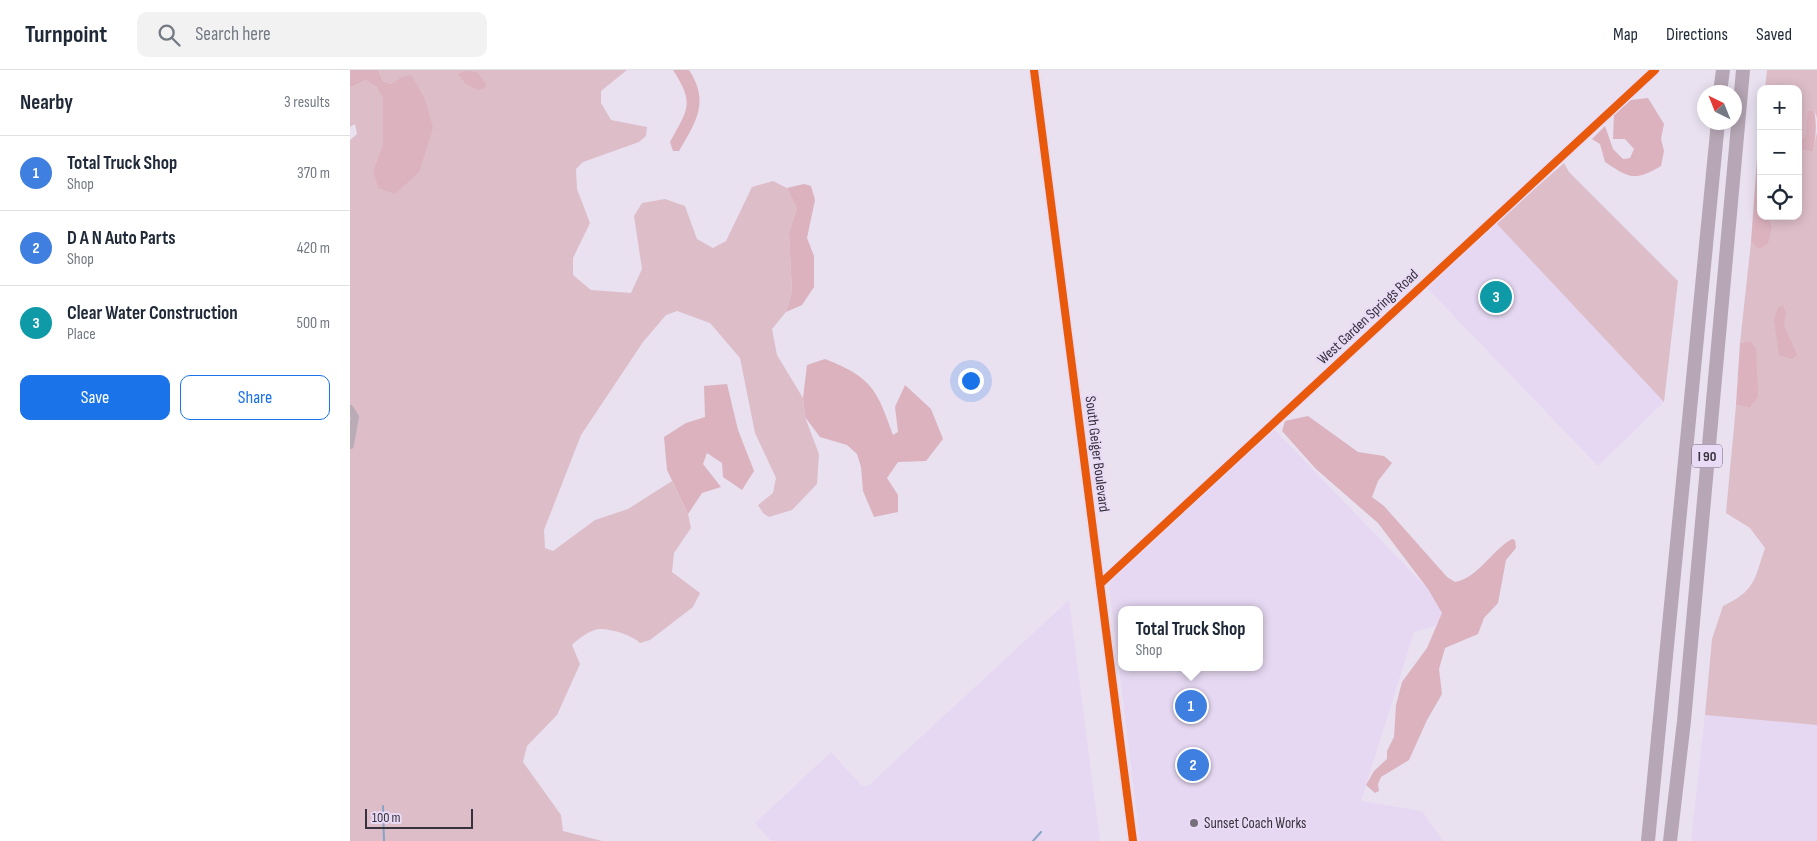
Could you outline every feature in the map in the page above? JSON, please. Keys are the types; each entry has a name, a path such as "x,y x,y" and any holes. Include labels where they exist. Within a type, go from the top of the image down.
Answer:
{"highway":[{"path":"1721,85 1723,70"},
{"name":"I 90","path":"1670,841 1685,701 1743,70"},
{"name":"I 90","path":"1648,841 1717,130"}],"street":[{"name":"South Geiger Boulevard","path":"1034,70 1133,841"},
{"name":"West Garden Springs Road","path":"1100,584 1655,70"},
{"path":"350,409 355,417 350,445"}],"shaded area":[{"path":"350,70 378,70 383,81 391,84 401,77 411,75 425,99 433,128 419,172 395,194 378,188 373,171 383,143 383,99 377,87 366,80 350,88"},
{"path":"378,70 627,70 601,91 601,103 611,120 647,127 646,136 639,142 583,162 576,169 577,189 590,223 573,258 573,275 591,290 631,293 642,269 634,216 642,203 665,199 685,206 697,239 713,248 726,241 752,187 773,181 787,188 797,209 789,232 792,292 786,312 772,329 777,355 803,398 805,417 819,454 817,484 792,510 769,517 763,513 758,505 773,493 776,478 755,433 740,358 710,323 677,311 666,315 643,342 581,435 544,530 545,548 553,551 595,520 628,509 672,481 688,514 691,528 674,553 672,572 700,593 693,607 650,640 640,643 616,631 599,629 585,635 572,645 580,664 557,715 527,746 523,762 561,815 563,831 602,841 350,841 350,140 357,134 355,124 350,127 350,88 366,80 377,86 383,99 383,143 373,171 378,187 401,77 391,84 383,81"},
{"path":"673,70 689,70 699,92 700,102 691,131 679,151 673,151 670,142 685,114 686,99"},
{"path":"1767,70 1817,70 1817,118 1814,110 1809,111 1805,136 1802,139 1802,85 1765,85"},
{"path":"465,71 477,72 486,84 485,88 478,90 466,84 458,74"},
{"path":"1648,98 1664,124 1661,139 1664,151 1661,166 1638,176 1627,175 1605,162 1600,144 1592,139 1605,126 1613,149 1623,159 1630,158 1634,149 1625,139 1613,139 1614,113 1631,100"},
{"path":"1814,110 1816,120 1813,152 1802,150 1802,139 1805,136 1808,111"},
{"path":"1817,132 1817,725 1705,715 1712,639 1723,606 1742,595 1748,589 1756,576 1765,548 1750,528 1726,513 1736,405 1749,408 1750,341 1740,343 1751,242 1758,249 1772,226 1770,220 1802,220 1802,150 1813,152"},
{"path":"1757,159 1757,220 1770,220 1772,226 1768,244 1758,249 1751,242"},
{"path":"1564,163 1569,172 1678,281 1664,402 1496,223"},
{"path":"804,184 811,186 815,200 807,238 814,256 814,287 802,305 786,312 792,292 789,232 797,209 787,188"},
{"path":"1496,223 1664,402 1598,466 1426,287"},
{"path":"1783,306 1786,312 1784,326 1797,355 1792,359 1779,355 1774,320 1778,307"},
{"path":"1750,341 1756,349 1758,397 1749,408 1736,405 1740,343"},
{"path":"825,359 853,372 870,386 877,395 893,435 898,432 895,407 905,385 931,409 943,439 926,461 898,462 887,478 898,495 898,512 874,517 863,491 861,467 857,454 847,445 820,437 805,417 803,398 807,365"},
{"path":"727,384 738,430 754,471 742,490 723,477 722,463 707,453 703,464 721,487 702,493 688,514 667,470 664,437 686,423 705,417 704,386"},
{"path":"1308,416 1358,452 1384,456 1392,463 1378,481 1372,497 1384,506 1447,577 1455,582 1471,575 1505,544 1512,539 1515,540 1516,548 1506,560 1498,603 1484,618 1478,634 1445,648 1439,669 1442,694 1427,720 1409,760 1381,777 1378,784 1379,791 1375,793 1366,785 1374,771 1387,759 1387,751 1394,737 1396,705 1402,682 1427,648 1442,613 1428,589 1378,523 1316,469 1282,431 1285,421"},
{"path":"1274,429 1428,589 1442,613 1437,625 1414,632 1361,801 1422,811 1443,841 1140,841 1119,671 1263,671 1263,606 1118,606 1118,660 1109,586 1112,580"},
{"path":"1069,600 1100,841 771,841 755,823 831,752 862,786 868,786"},
{"path":"1705,715 1817,725 1817,841 1691,841"}],"waterway":[{"path":"383,806 384,841"},
{"path":"1033,841 1041,832"}],"cycle path":[{"path":"1034,70 1133,841"},
{"path":"1100,584 1655,70"}],"place":[{"name":"Clear Water Construction","path":"1496,297"},
{"name":"Total Truck Shop","path":"1191,706"},
{"name":"D A N Auto Parts","path":"1193,765"},
{"name":"Sunset Coach Works","path":"1194,823"}]}
